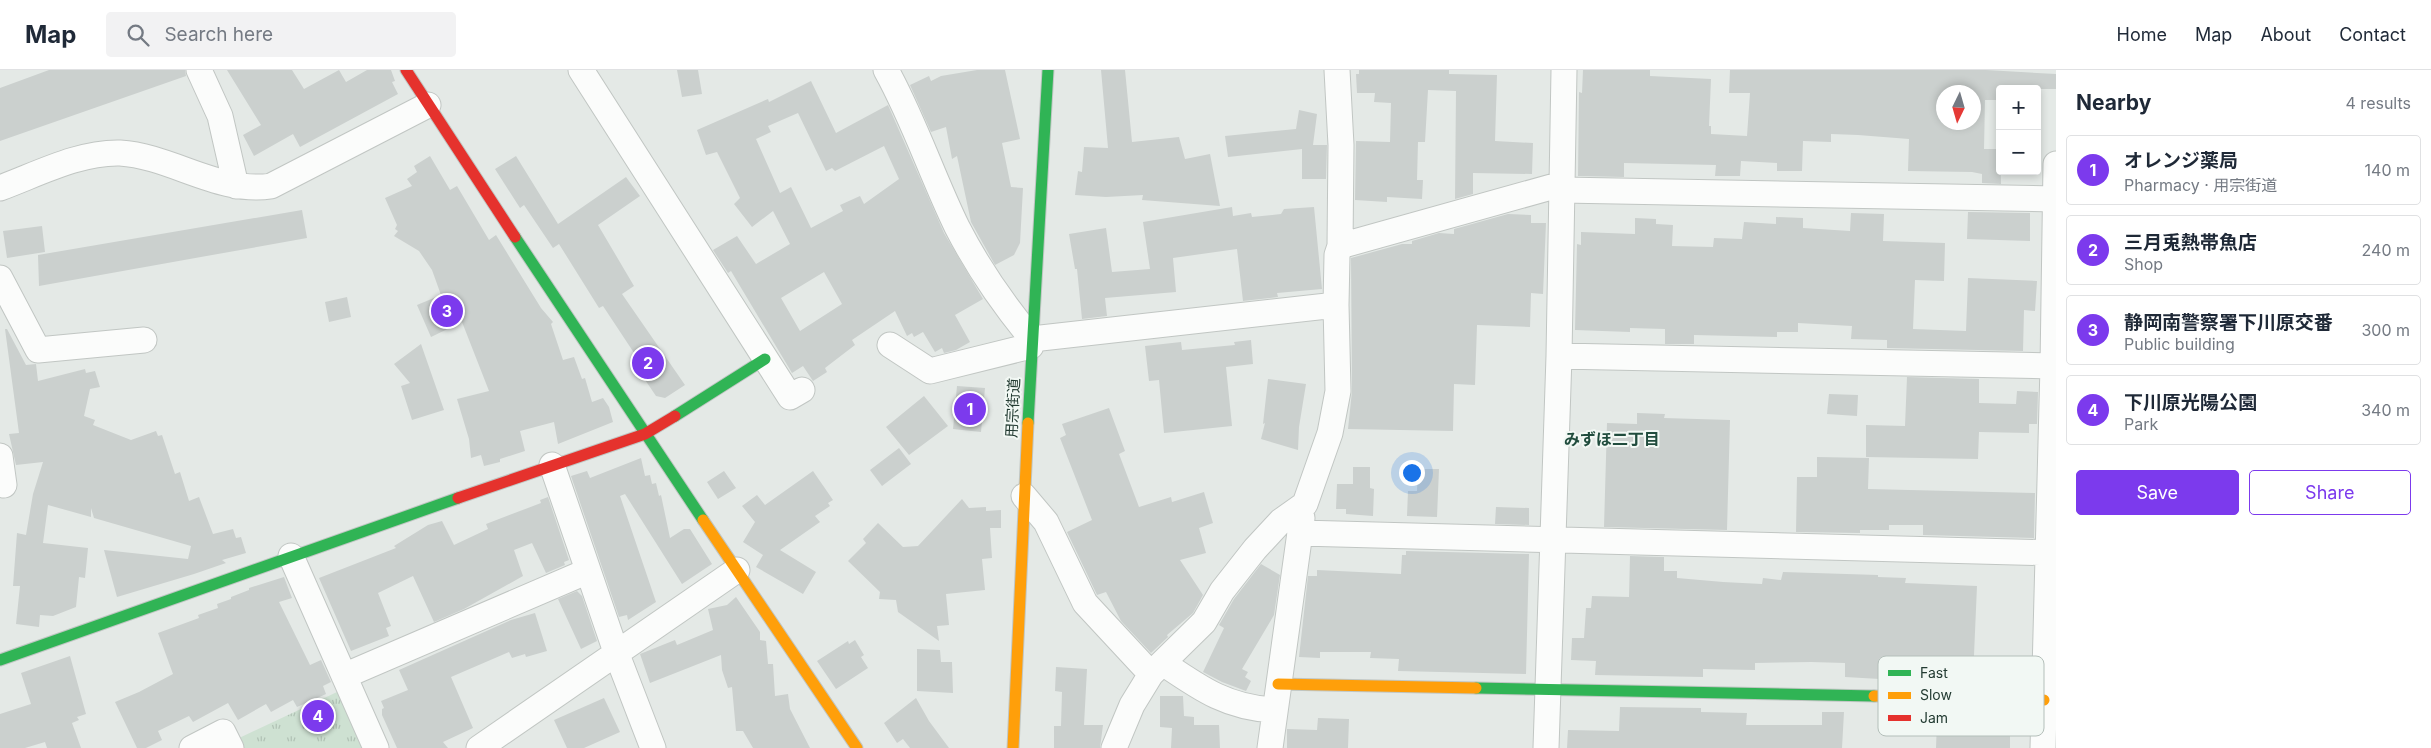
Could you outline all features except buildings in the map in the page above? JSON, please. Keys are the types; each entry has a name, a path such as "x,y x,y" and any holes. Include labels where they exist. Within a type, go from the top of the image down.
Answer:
{"street":[{"path":"199,70 220,116 236,186"},
{"path":"406,70 645,434 857,748"},
{"path":"886,70 898,92 957,227 996,295 1031,343"},
{"name":"用宗街道","path":"1013,748 1031,343 1048,70"},
{"path":"1270,748 1305,504 1330,433 1338,391 1336,255 1340,246 1341,145 1338,70"},
{"path":"1546,748 1560,356 1564,70"},
{"path":"584,71 790,397 802,390"},
{"path":"0,188 76,160 102,153 146,158 236,186 254,189 271,186 428,105"},
{"path":"2044,700 2052,553 2056,164"},
{"path":"1340,246 1562,187 2055,199"},
{"path":"0,278 38,350 144,340"},
{"path":"890,345 930,370 1031,343 1336,305"},
{"path":"1560,356 2053,366"},
{"path":"0,660 291,556 645,434 765,359"},
{"path":"0,456 4,485"},
{"path":"552,465 616,652 653,748"},
{"path":"1024,496 1046,522 1085,603 1122,640 1157,668 1207,693 1230,703 1254,709 1275,710"},
{"path":"1114,748 1132,705 1157,668 1204,622 1222,591 1255,549 1281,521 1305,504"},
{"path":"1300,533 2052,553"},
{"path":"291,556 376,748"},
{"path":"479,748 737,570"},
{"path":"344,676 588,571"},
{"path":"1278,684 1878,697"},
{"path":"192,748 223,732 232,748"}],"green space":[{"path":"337,692 364,748 242,748 237,739"}],"traffic: fast":[{"path":"1028,423 1048,70"},
{"path":"515,237 703,520"},
{"path":"675,416 765,359"},
{"path":"0,660 458,498"},
{"path":"1476,688 1874,696"}],"traffic: slow":[{"path":"1013,748 1028,423"},
{"path":"703,520 857,748"},
{"path":"1278,684 1476,688"},
{"path":"1874,696 1878,696"}],"traffic: jam":[{"path":"406,70 515,237"},
{"path":"458,498 645,434 675,416"}],"place":[{"name":"静岡南警察署下川原交番","path":"447,311"},
{"name":"三月兎熱帯魚店","path":"648,363"},
{"name":"オレンジ薬局","path":"970,409"},
{"name":"下川原光陽公園","path":"318,716"}],"district":[{"name":"みずほ二丁目","path":"1612,439"}]}
